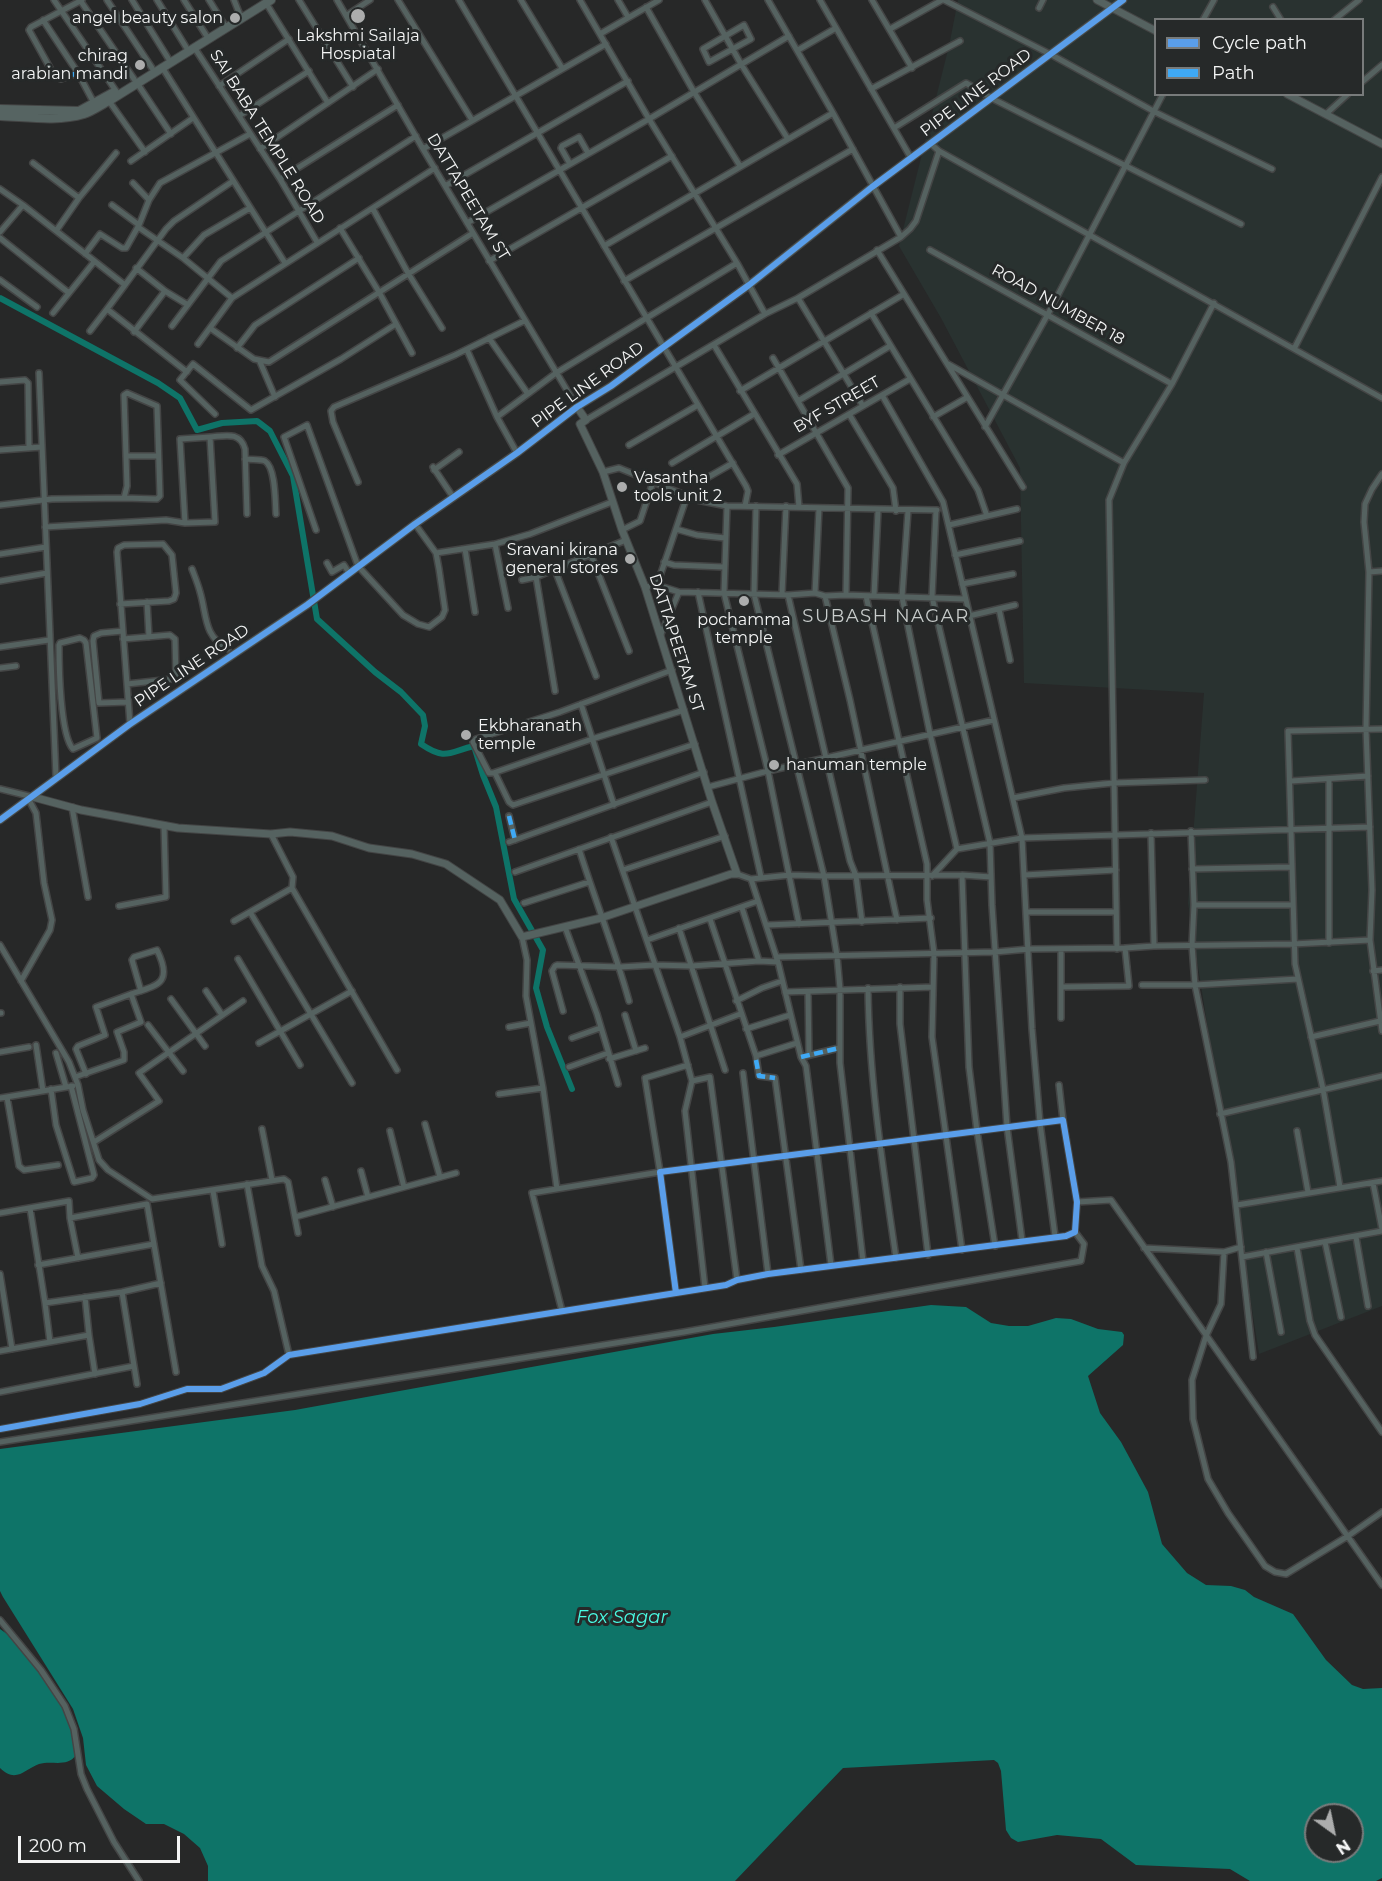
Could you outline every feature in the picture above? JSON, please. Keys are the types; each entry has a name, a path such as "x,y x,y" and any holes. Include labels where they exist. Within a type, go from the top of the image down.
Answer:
{"main road":[{"path":"0,116 71,117 87,113 109,101 168,58 267,1"},
{"path":"0,109 79,111 162,67 206,35 267,1"}],"street":[{"path":"54,0 116,91"},
{"path":"78,73 58,79 55,77 30,33 31,27 81,0 171,134"},
{"path":"107,0 152,68"},
{"path":"132,0 168,58"},
{"name":"SAI BABA TEMPLE ROAD","path":"157,0 193,45 280,179 317,242"},
{"path":"184,0 206,35"},
{"path":"209,0 224,24"},
{"path":"234,0 240,15"},
{"path":"299,0 353,87"},
{"name":"DATTAPEETAM ST","path":"338,0 524,321 578,407 645,587 712,802 737,873"},
{"path":"347,15 370,0"},
{"path":"398,0 472,120"},
{"path":"459,0 558,171 665,346 733,463 748,491 745,506"},
{"path":"521,0 562,68"},
{"path":"580,0 649,119 738,263 765,314"},
{"path":"618,0 628,17"},
{"path":"600,34 659,0"},
{"path":"705,0 741,64 788,139"},
{"path":"768,0 901,237"},
{"path":"820,0 911,158"},
{"path":"872,0 912,68"},
{"path":"890,29 943,0 1050,54 1155,112 1272,169"},
{"path":"1039,8 1043,0"},
{"path":"1097,0 1154,30"},
{"name":"PIPE LINE ROAD","path":"0,820 130,724 307,605 415,524 518,453 578,407 749,285 872,187 1123,0"},
{"path":"1204,18 1214,0"},
{"path":"1336,18 1359,0"},
{"path":"267,1 328,103"},
{"path":"646,7 694,93 740,166"},
{"path":"1273,7 1280,18"},
{"path":"43,20 78,73 94,103"},
{"path":"744,25 752,39 733,49 708,62 703,49 744,25"},
{"path":"798,51 836,28"},
{"path":"467,223 789,36"},
{"path":"219,86 288,39"},
{"path":"871,88 960,41"},
{"path":"423,149 606,44"},
{"path":"1364,80 1382,65"},
{"path":"162,67 285,263"},
{"path":"260,149 378,69"},
{"path":"239,116 309,71"},
{"path":"445,186 628,81"},
{"path":"894,128 966,83 993,99 1241,224"},
{"path":"985,427 1048,314 1162,96"},
{"path":"1291,96 1382,144"},
{"path":"1326,114 1346,96"},
{"path":"109,101 145,152"},
{"path":"280,179 398,105"},
{"path":"604,246 833,113"},
{"path":"131,161 193,118"},
{"path":"100,234 124,249 139,226 149,200 160,183 250,134"},
{"path":"172,326 220,261 416,136"},
{"path":"572,162 561,148 579,137 585,155"},
{"path":"931,144 939,151 1382,398"},
{"path":"624,280 853,149"},
{"path":"583,422 765,314 798,298 901,237 916,221 939,151"},
{"path":"56,231 79,198 116,153"},
{"path":"489,261 672,156"},
{"path":"33,163 79,198"},
{"path":"198,344 232,298 435,168"},
{"path":"1294,349 1382,177"},
{"path":"90,331 156,240 174,221 233,181"},
{"path":"134,183 149,200"},
{"path":"0,189 125,285"},
{"path":"0,232 23,205"},
{"path":"112,206 183,258 232,298"},
{"path":"183,258 204,234 250,208"},
{"path":"373,209 408,273 442,328"},
{"path":"85,254 105,227"},
{"path":"340,228 379,292 412,353"},
{"path":"210,328 260,362 269,362 473,233"},
{"path":"0,238 69,293"},
{"path":"877,250 1023,488"},
{"name":"ROAD NUMBER 18","path":"930,250 1172,384"},
{"path":"237,348 255,325 359,258"},
{"path":"53,313 94,262"},
{"path":"497,417 556,373 738,263"},
{"path":"136,268 165,291 188,305"},
{"path":"0,280 37,307"},
{"path":"134,332 165,291"},
{"path":"741,391 903,294"},
{"path":"798,298 863,406"},
{"path":"1117,949 1113,783 1115,739 1109,513 1112,489 1124,463 1172,384 1214,303"},
{"path":"107,309 187,372"},
{"path":"871,313 978,490 987,516"},
{"path":"358,482 331,415 334,407 467,350 524,321"},
{"path":"215,414 180,380 193,364 251,410 341,359 396,324"},
{"path":"489,338 528,394"},
{"path":"714,345 797,484 799,507"},
{"path":"798,401 890,346"},
{"path":"467,350 497,417 518,453"},
{"path":"773,358 848,488 846,595"},
{"path":"260,362 275,397"},
{"path":"947,363 1124,463"},
{"path":"39,373 56,777"},
{"name":"BYF STREET","path":"778,455 910,379"},
{"path":"0,381 25,380 28,383 29,448"},
{"path":"0,505 44,500 158,499 157,406 127,393 124,395 127,486 124,498"},
{"path":"882,395 943,502 1022,838 1032,1029 1040,1123 1055,1236"},
{"path":"933,417 966,398"},
{"path":"628,445 698,405"},
{"path":"672,463 754,414"},
{"path":"849,414 893,488 896,511"},
{"path":"316,531 284,437 307,425 358,566 403,615 418,624 429,627 442,617 445,610 436,553 415,524"},
{"path":"185,523 180,439 235,435 238,437 244,444 247,514"},
{"path":"45,528 166,520 185,523 215,522 210,437"},
{"path":"0,450 42,447"},
{"path":"453,497 434,468 459,452"},
{"path":"126,456 158,456"},
{"path":"245,459 263,460 268,465 273,478 276,514"},
{"path":"705,479 733,463"},
{"path":"603,472 619,468 687,496 727,506 896,511 945,510"},
{"path":"1382,474 1365,504 1364,522 1369,572 1366,729 1372,890 1370,940 1382,1031"},
{"path":"622,530 640,521 653,482"},
{"path":"657,585 687,496"},
{"path":"436,553 495,544 530,534 612,502"},
{"path":"727,506 724,593 768,771 799,924"},
{"path":"756,506 754,594 824,876 837,956 840,989 839,1048 848,1147 863,1261"},
{"path":"786,506 785,595 814,706 850,861 856,876 862,922"},
{"path":"815,593 819,508"},
{"path":"949,525 1017,509"},
{"path":"874,596 878,510"},
{"path":"936,510 932,597 990,843 1007,1127 1022,1240"},
{"path":"908,511 902,597 930,734 957,849"},
{"path":"676,529 697,535 725,538"},
{"path":"522,580 555,570 626,540"},
{"path":"955,555 1020,540"},
{"path":"120,603 169,602 174,599 176,593 172,555 163,544 124,544 118,548 120,603 130,724"},
{"path":"495,544 508,608"},
{"path":"0,554 46,547"},
{"path":"465,549 475,612"},
{"path":"591,555 629,651"},
{"path":"664,562 674,565 724,567"},
{"path":"327,563 330,572 337,569 343,578"},
{"path":"192,569 201,594 210,633 228,649"},
{"path":"555,570 596,676"},
{"path":"1369,572 1382,571"},
{"path":"0,581 47,573"},
{"path":"962,584 1013,574"},
{"path":"536,577 555,691"},
{"path":"645,587 657,585 680,592 785,595 815,593 825,596 965,599"},
{"path":"661,634 680,592"},
{"path":"698,592 761,877"},
{"path":"825,596 850,698 897,920"},
{"path":"866,596 929,876 927,900 934,953 932,1037 962,1250"},
{"path":"147,602 149,637"},
{"path":"969,616 1015,605"},
{"path":"999,609 1010,660"},
{"path":"123,631 98,634 94,636 93,641 99,703 128,702"},
{"path":"123,639 170,635 175,639 176,677 127,684"},
{"path":"80,638 84,640 97,738 73,749 68,743 64,725 59,662 60,643 80,638"},
{"path":"0,648 49,640"},
{"path":"50,662 59,662"},
{"path":"0,668 16,666"},
{"path":"672,670 474,740 489,773 495,773 684,710"},
{"path":"581,704 614,804"},
{"path":"708,787 826,757 994,720"},
{"path":"54,726 64,725"},
{"path":"1340,1187 1323,1089 1298,979 1293,944 1291,781 1288,731 1382,729"},
{"path":"495,773 509,802 513,805 694,742"},
{"path":"508,816 512,841 704,772"},
{"path":"1291,781 1368,776"},
{"path":"1013,798 1064,788 1113,783 1205,780"},
{"path":"1329,780 1329,943"},
{"path":"0,789 72,807 202,831 271,834 290,832 332,836 369,848 412,854 446,864 500,900 525,936 526,996 543,1088 556,1189"},
{"path":"21,981 50,930 52,920 44,883 36,813 31,798"},
{"path":"515,872 712,802"},
{"path":"72,807 88,897"},
{"path":"119,906 166,897 164,825"},
{"path":"929,876 957,849 1022,838 1370,827"},
{"path":"1191,831 1194,905 1192,945 1195,985 1231,1162 1253,1357"},
{"path":"1151,833 1154,946"},
{"path":"271,834 293,877 292,888 398,1070"},
{"path":"623,870 725,836"},
{"path":"611,837 680,1037 692,1081 685,1111 705,1288"},
{"path":"579,849 629,1001"},
{"path":"1192,870 1291,867"},
{"path":"1024,875 1116,870"},
{"path":"525,936 601,918 737,873 751,879 790,875 991,877"},
{"path":"962,875 969,1067 995,1246"},
{"path":"751,879 777,959 801,1058 806,1066 831,1265"},
{"path":"524,903 589,882"},
{"path":"234,921 292,888"},
{"path":"647,939 758,901"},
{"path":"1194,905 1293,905"},
{"path":"742,908 759,961"},
{"path":"250,912 352,1083"},
{"path":"1026,912 1115,912"},
{"path":"767,925 931,918"},
{"path":"710,919 756,1056 759,1076 775,1077 801,1270"},
{"path":"565,927 581,967 618,1084"},
{"path":"679,928 725,1070"},
{"path":"563,1011 553,968 557,965 620,968 654,965 692,966 777,959 964,951 1117,949 1370,940"},
{"path":"0,945 57,1040 75,1077 72,1086 94,1175 92,1178 74,1182 57,1125 51,1089"},
{"path":"1062,987 1129,986 1125,948"},
{"path":"1061,949 1061,1018"},
{"path":"105,1035 96,1007 158,985 164,971 158,950 132,958 141,991"},
{"path":"238,959 300,1065"},
{"path":"1373,970 1382,970"},
{"path":"1142,985 1195,985 1298,979"},
{"path":"736,1000 782,981"},
{"path":"900,987 900,1024 928,1255"},
{"path":"785,992 933,987"},
{"path":"868,988 869,1045 879,1144 896,1258"},
{"path":"206,991 222,1015"},
{"path":"259,1043 352,991"},
{"path":"808,992 809,1055"},
{"path":"86,1074 76,1047 105,1035 116,1034 118,1031 141,1022 131,994"},
{"path":"171,999 205,1046"},
{"path":"94,1142 159,1101 139,1073 243,1001"},
{"path":"680,1037 740,1014"},
{"path":"625,1015 636,1051"},
{"path":"746,1029 790,1015"},
{"path":"1311,1037 1380,1021"},
{"path":"509,1027 531,1023"},
{"path":"148,1025 183,1071"},
{"path":"572,1038 600,1028"},
{"path":"75,1077 124,1060 124,1052 116,1034"},
{"path":"756,1056 797,1043"},
{"path":"36,1045 43,1091"},
{"path":"0,1052 29,1047"},
{"path":"569,1067 645,1048"},
{"path":"801,1058 839,1048"},
{"path":"56,1053 83,1110 99,1160 108,1170 152,1198 213,1191 282,1178 288,1182 298,1233"},
{"path":"676,1293 645,1078 687,1065"},
{"path":"743,1072 768,1274"},
{"path":"1220,1114 1382,1076"},
{"path":"692,1081 710,1077 737,1280"},
{"path":"0,1442 672,1334 1081,1261 1084,1244 1075,1232 1077,1203 1059,1085"},
{"path":"0,1098 72,1086"},
{"path":"499,1094 543,1088"},
{"path":"7,1097 19,1166 24,1170 58,1165"},
{"path":"562,1311 532,1193 693,1167 1063,1120"},
{"path":"425,1124 440,1177"},
{"path":"262,1129 272,1180"},
{"path":"390,1131 404,1187"},
{"path":"1297,1131 1308,1192"},
{"path":"361,1171 368,1197"},
{"path":"295,1217 456,1173"},
{"path":"325,1180 333,1207"},
{"path":"1237,1205 1382,1181"},
{"path":"1242,1257 1356,1237 1382,1230 1373,1183"},
{"path":"247,1184 262,1266 274,1291 289,1354"},
{"path":"213,1191 222,1244"},
{"path":"70,1218 147,1204 152,1198"},
{"path":"1077,1203 1111,1200 1382,1585"},
{"path":"0,1213 69,1201 78,1258"},
{"path":"147,1204 176,1372"},
{"path":"30,1208 50,1342"},
{"path":"0,1429 119,1409 187,1389 221,1389 264,1373 289,1354 676,1293 768,1274 995,1246 1022,1240 1066,1236 1075,1232"},
{"path":"1356,1237 1368,1306"},
{"path":"1325,1242 1341,1317"},
{"path":"38,1265 154,1244"},
{"path":"1144,1248 1224,1252 1241,1247"},
{"path":"1297,1248 1310,1321 1315,1335 1382,1432"},
{"path":"1224,1252 1221,1304 1206,1336 1192,1380 1193,1419 1208,1479 1234,1522 1265,1566 1275,1572 1286,1574 1382,1512"},
{"path":"1266,1252 1281,1332"},
{"path":"0,1274 12,1349"},
{"path":"45,1303 122,1292 161,1283"},
{"path":"122,1292 137,1384"},
{"path":"85,1297 95,1374"},
{"path":"0,1351 89,1335"},
{"path":"0,1392 134,1366"},
{"path":"0,1620 46,1677 65,1706 74,1729 81,1774 87,1789 114,1842 138,1881"}],"shaded area":[{"path":"958,0 1382,0 1382,1306 1259,1354 1188,903 1204,693 1024,683 1020,468 941,318 899,246 949,46"}],"water":[{"name":"Fox Sagar","path":"931,1305 966,1307 991,1323 1009,1326 1028,1326 1056,1318 1071,1319 1098,1329 1122,1332 1123,1345 1088,1376 1100,1413 1121,1442 1148,1492 1162,1544 1187,1573 1206,1585 1231,1586 1245,1590 1254,1597 1293,1614 1326,1660 1352,1685 1363,1689 1382,1688 1382,1878 1376,1881 1250,1881 1230,1869 1136,1865 1101,1839 1057,1835 1018,1842 1011,1838 1006,1830 1001,1771 994,1760 843,1768 735,1881 208,1881 208,1866 200,1848 184,1834 164,1824 146,1824 97,1786 86,1765 83,1738 73,1709 0,1591 0,1449 295,1410 713,1334"},
{"path":"0,1629 26,1653 62,1705 76,1755 72,1759 64,1763 39,1764 16,1775 6,1773 0,1768"}],"waterway":[{"path":"0,298 158,383 180,398 197,430 222,423 257,421 270,431 293,476 317,619 375,672 401,692 423,715 425,726 421,744 442,754 474,746 496,807 514,899 543,950 536,988 547,1027 572,1089"}],"marked path":[{"path":"59,79 78,73"},
{"path":"509,816 515,840"},
{"path":"801,1057 839,1048"},
{"path":"756,1060 759,1076 775,1078"}],"cycle path":[{"path":"0,820 130,724 307,605 577,407 611,386 749,285 872,187 1123,0"},
{"path":"0,1429 140,1404 187,1389 221,1389 264,1373 289,1355 726,1285 737,1280 768,1274 1066,1236 1075,1232 1077,1202 1063,1120 660,1172 676,1293"}],"place":[{"name":"Lakshmi Sailaja Hospiatal","path":"358,16"},
{"name":"angel beauty salon","path":"235,18"},
{"name":"chirag arabian mandi","path":"140,65"},
{"name":"Vasantha tools unit 2","path":"622,487"},
{"name":"Sravani kirana general stores","path":"630,559"},
{"name":"pochamma temple","path":"744,601"},
{"name":"Ekbharanath temple","path":"466,735"},
{"name":"hanuman temple","path":"774,765"}],"district":[{"name":"SUBASH NAGAR","path":"886,617"}]}
